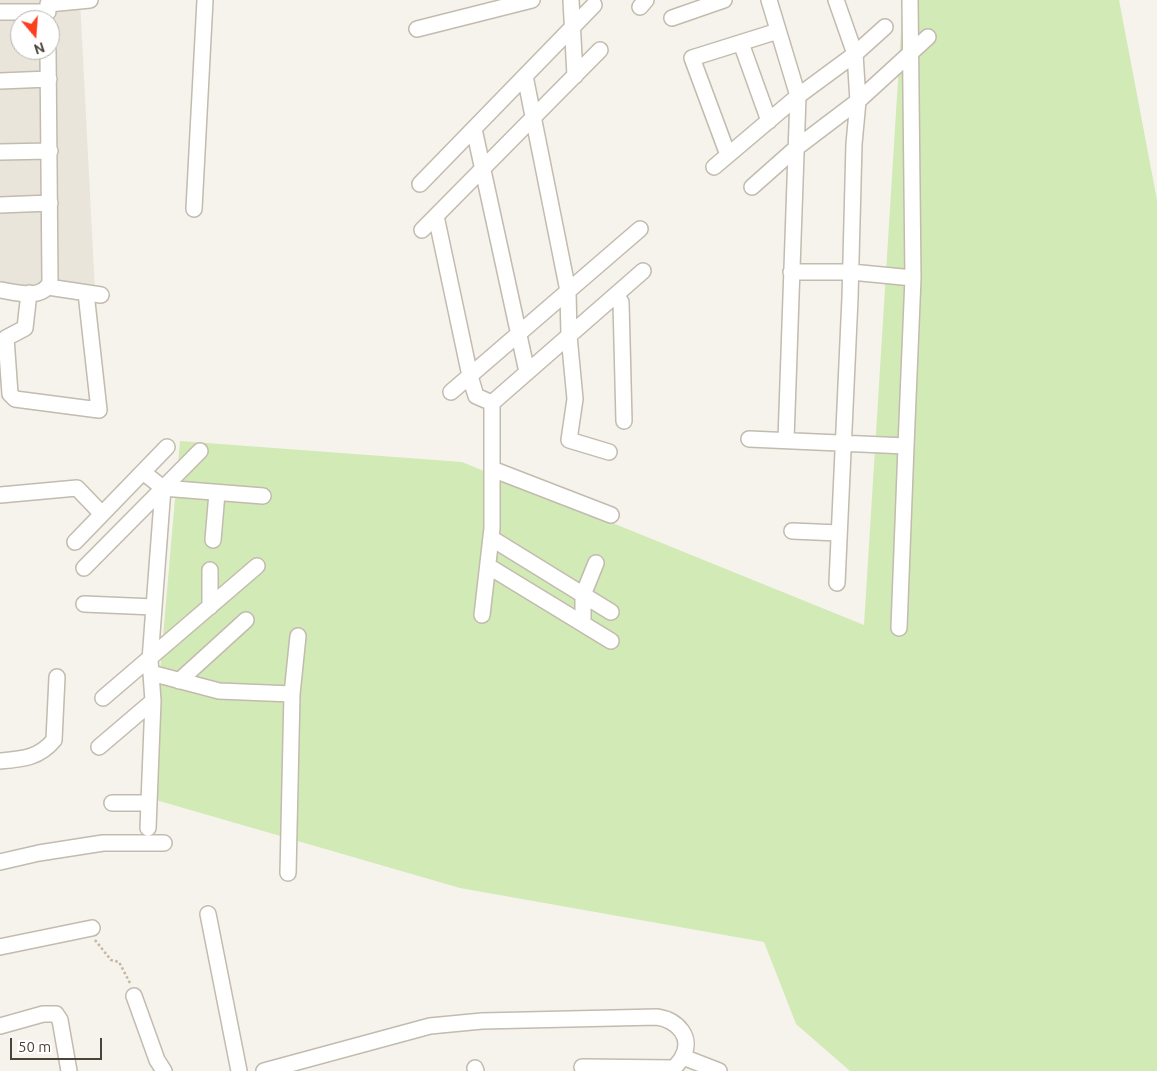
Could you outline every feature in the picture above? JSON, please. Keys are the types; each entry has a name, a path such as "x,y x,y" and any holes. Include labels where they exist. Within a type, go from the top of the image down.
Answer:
{"street":[{"path":"0,12 48,9 71,1 90,0"},
{"path":"194,209 205,0"},
{"path":"417,29 532,0"},
{"path":"571,0 574,76"},
{"path":"769,0 798,96 786,440"},
{"path":"836,0 855,54 858,101 854,144 837,583"},
{"path":"899,628 913,278 910,0"},
{"path":"672,18 719,1"},
{"path":"420,184 594,5"},
{"path":"714,168 798,96 855,54 885,27"},
{"path":"728,155 692,58 778,31"},
{"path":"752,187 796,148 858,101 928,37"},
{"path":"741,43 769,121"},
{"path":"422,230 600,50"},
{"path":"48,60 50,203 48,287"},
{"path":"525,76 568,291 569,336 575,399 569,440 609,452"},
{"path":"0,81 49,79"},
{"path":"474,129 484,167 527,372"},
{"path":"0,152 50,151"},
{"path":"0,204 50,203"},
{"path":"436,216 470,376 476,396 492,403"},
{"path":"451,392 640,229"},
{"path":"482,615 491,538 492,403 643,271"},
{"path":"791,272 850,272 913,278"},
{"path":"0,290 40,293 48,287 94,294 99,410 15,399 10,394 6,338 25,328 29,293"},
{"path":"616,295 621,302 624,422"},
{"path":"749,439 906,446"},
{"path":"75,542 168,447"},
{"path":"84,568 200,451"},
{"path":"492,469 611,515"},
{"path":"142,472 164,488 263,496"},
{"path":"0,494 77,488 102,514"},
{"path":"148,828 153,701 150,666 164,488"},
{"path":"213,540 217,493"},
{"path":"792,531 839,533"},
{"path":"491,538 611,612"},
{"path":"583,624 583,595 596,563"},
{"path":"104,698 150,666 257,566"},
{"path":"488,566 610,641"},
{"path":"210,570 210,608"},
{"path":"542,599 546,572"},
{"path":"84,604 154,607"},
{"path":"179,681 246,620"},
{"path":"288,873 292,694 298,636"},
{"path":"150,666 179,681 219,691 292,694"},
{"path":"0,761 28,759 43,751 54,740 57,677"},
{"path":"98,748 153,701"},
{"path":"112,804 149,803"},
{"path":"0,862 39,853 103,843 164,843"},
{"path":"208,914 239,1071"},
{"path":"0,947 92,928"},
{"path":"134,996 157,1060 164,1071"},
{"path":"0,1026 35,1016 56,1014 60,1020 69,1071"},
{"path":"264,1071 430,1026 482,1022 663,1018 669,1019 681,1029 686,1040 676,1065"},
{"path":"582,1068 676,1065 719,1071"}],"path":[{"path":"92,928 94,939 103,952 111,960 119,962 125,971 134,996"}],"shaded area":[{"path":"0,0 80,0 95,291 0,287"}],"green space":[{"path":"903,0 1119,0 1157,200 1157,1071 850,1071 796,1024 764,942 460,888 149,798 180,441 462,462 864,625"}]}
